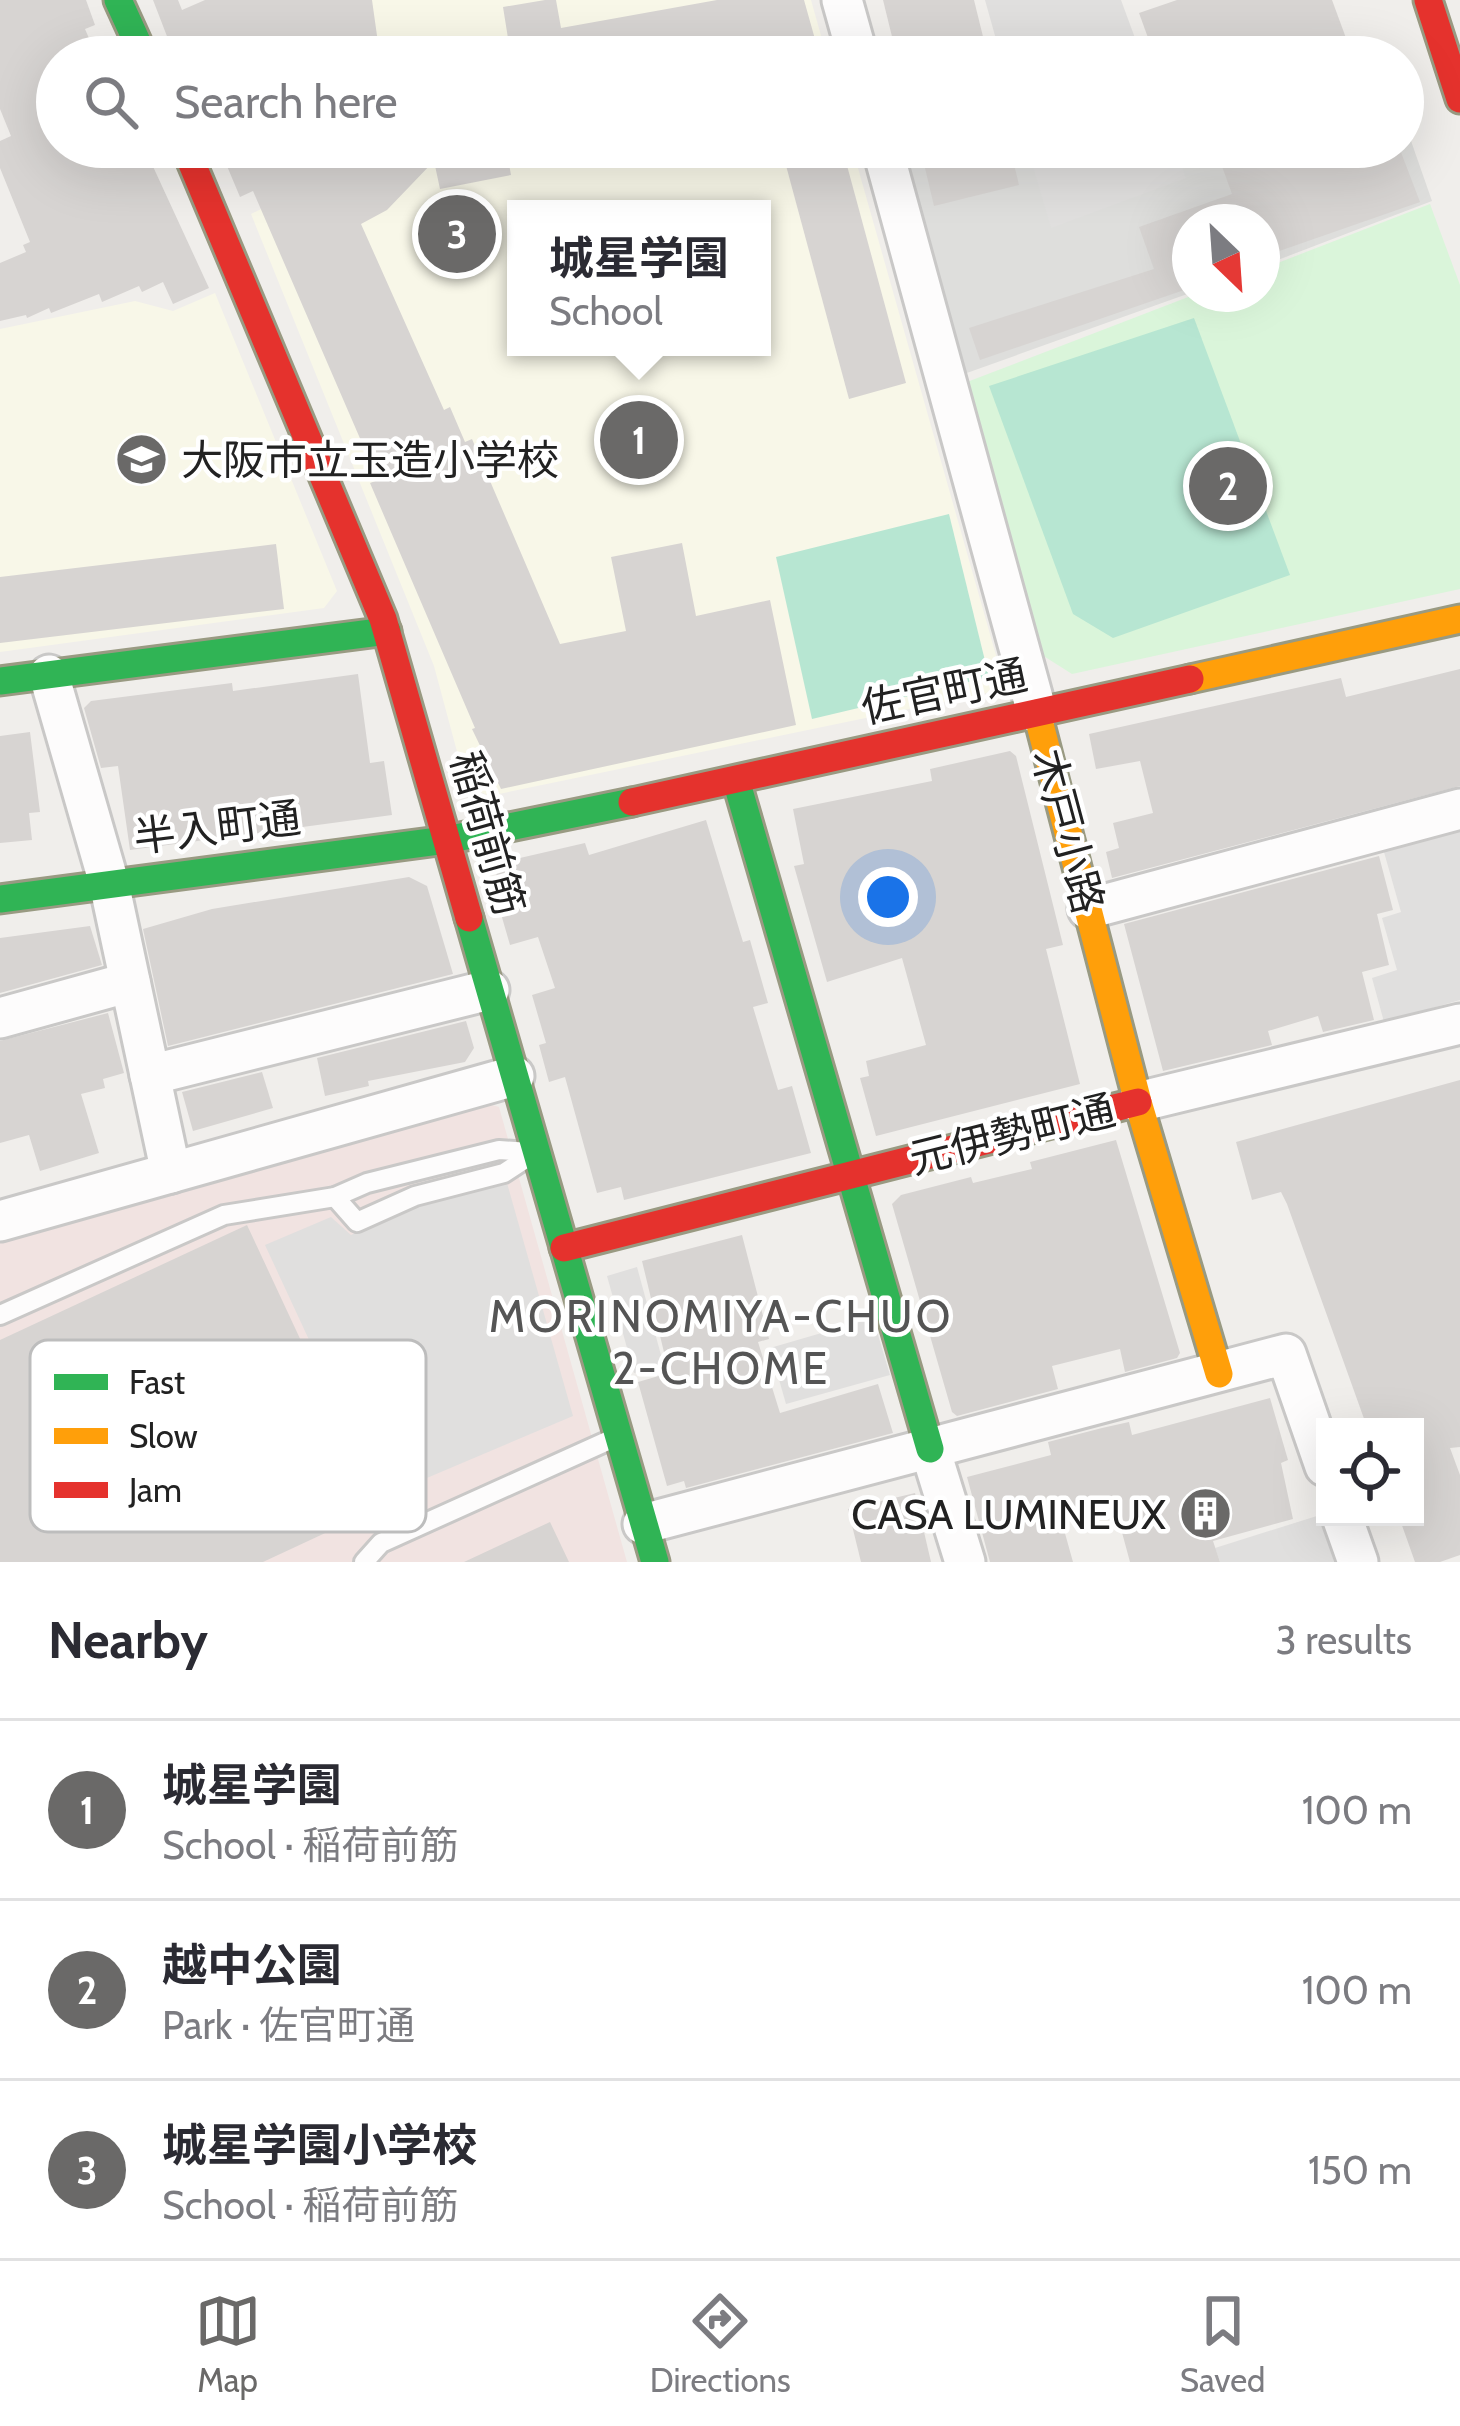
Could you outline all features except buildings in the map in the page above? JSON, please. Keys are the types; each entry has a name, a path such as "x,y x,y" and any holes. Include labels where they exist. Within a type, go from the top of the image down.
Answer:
{"street":[{"path":"118,0 134,36"},
{"path":"842,0 852,36"},
{"path":"1428,0 1460,99"},
{"name":"稲荷前筋","path":"194,168 387,631 649,1543"},
{"name":"木戸小路","path":"888,168 1138,1102 1219,1375"},
{"name":"佐官町通","path":"446,840 1460,619"},
{"path":"0,681 387,631"},
{"path":"49,675 109,883 171,1173"},
{"path":"736,780 965,1562"},
{"path":"1088,909 1460,809"},
{"name":"半入町通","path":"0,899 446,840"},
{"path":"0,1018 130,982"},
{"path":"150,1075 489,990"},
{"name":"元伊勢町通","path":"564,1248 1460,1024"},
{"path":"0,1221 514,1076"},
{"path":"649,1543 930,1449 1286,1354 1316,1440"},
{"path":"1345,1526 1358,1562"}],"lane":[{"path":"0,1315 224,1215 335,1196 367,1183 499,1150 536,1152"},
{"path":"335,1196 358,1222 415,1196 504,1173 536,1152"},
{"path":"426,1523 618,1436"},
{"path":"364,1562 381,1543 405,1532"}],"shaded area":[{"path":"290,0 811,0 821,36 296,36"},
{"path":"985,0 1121,0 1134,36 995,36"},
{"path":"319,168 858,168 1001,673 991,692 489,796 466,785 434,666 251,214 321,180"},
{"path":"907,168 1420,168 1432,201 1280,259 1280,204 1172,204 1172,299 964,374"},
{"path":"1033,168 1182,168 1186,178 1051,228"},
{"name":"大阪市立玉造小学校","path":"215,293 337,591 324,608 0,652 0,329 135,301 173,311"},
{"path":"1460,823 1460,1000 1384,1022 1372,978 1397,970 1382,918 1401,912 1382,845"},
{"path":"479,1101 499,1107 627,1562 0,1562 0,1235"},
{"path":"507,1183 573,1416 426,1478 426,1340 309,1340 265,1245 331,1217 351,1235 413,1205"},
{"path":"637,1267 664,1366 634,1373 607,1276"},
{"path":"873,1318 890,1375 786,1404 770,1348"},
{"path":"1316,1516 1334,1562 1220,1562 1215,1548"}],"green space":[{"path":"1430,204 1460,285 1460,589 1072,674 1042,655 967,382 1172,303 1172,312 1280,312 1280,262"},
{"path":"1194,318 1290,575 1113,638 1073,614 989,386"},
{"path":"949,514 989,677 812,719 776,557"}],"traffic: fast":[{"path":"118,0 134,36"},
{"path":"0,681 387,631"},
{"path":"736,780 930,1449"},
{"path":"0,899 446,840 632,802"},
{"path":"469,918 655,1562"}],"traffic: slow":[{"path":"1190,679 1460,619"},
{"path":"1037,713 1138,1102 1219,1374"}],"traffic: jam":[{"path":"1428,0 1460,99"},
{"path":"194,168 383,619 469,918"},
{"path":"632,802 1190,679"},
{"path":"564,1248 1138,1102"}],"place":[{"name":"城星学園小学校","path":"457,234"},
{"name":"城星学園","path":"639,440"},
{"name":"大阪市立玉造小学校","path":"142,460"},
{"name":"越中公園","path":"1228,486"},
{"name":"CASA LUMINEUX","path":"1205,1514"}],"district":[{"name":"MORINOMIYA-CHUO 2-CHOME","path":"721,1342"}]}
